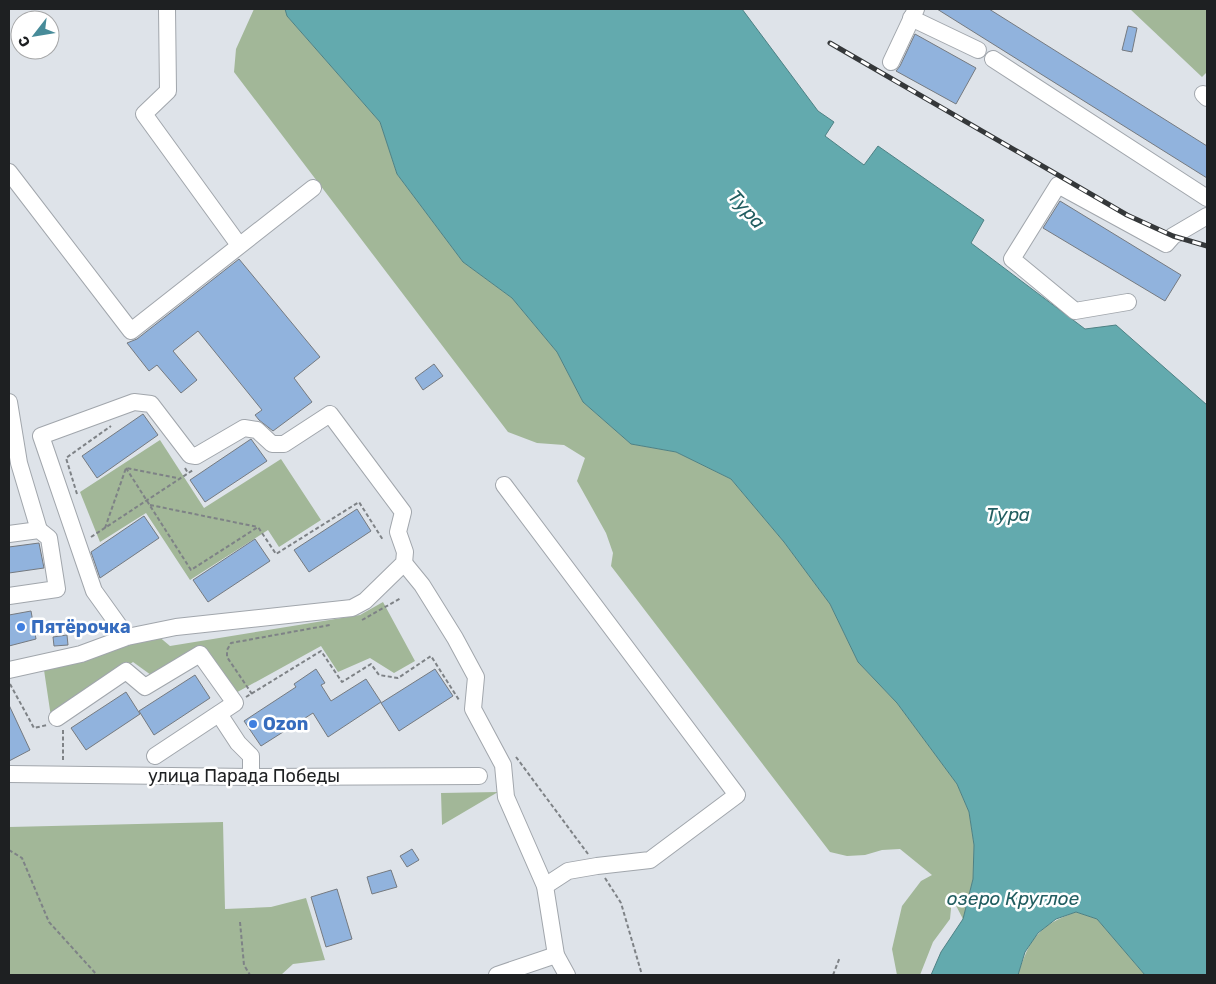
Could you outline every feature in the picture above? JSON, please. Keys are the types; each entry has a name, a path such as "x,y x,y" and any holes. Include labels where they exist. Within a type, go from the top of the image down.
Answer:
{"street":[{"path":"166,9 168,91 144,114 239,246"},
{"path":"891,62 914,13 978,50"},
{"path":"993,59 1207,198"},
{"path":"9,172 131,331 313,188"},
{"path":"1128,302 1075,311 1012,259 1058,185 1166,244 1173,236 1207,216"},
{"path":"9,402 19,463 39,530 49,538 58,589 9,596"},
{"path":"9,670 81,654 127,638 176,627 352,608 365,601 404,563 406,552 398,532 403,512 330,414 284,444 272,444 257,430 244,428 196,456 190,455 151,404 134,402 41,436 94,591 127,638"},
{"path":"504,485 737,795 650,860 597,866 568,872 544,886"},
{"path":"9,534 39,530"},
{"path":"404,563 422,585 455,638 476,677 473,709 503,765 506,797 544,886 556,955 567,975"},
{"path":"55,721 126,671 145,687 200,654 235,703 155,756"},
{"path":"219,714 238,743 251,756 251,777"},
{"name":"улица Парада Победы","path":"9,774 251,777 480,776"},
{"path":"497,975 556,955"}],"path":[{"path":"77,494 66,458 113,424"},
{"path":"183,465 188,473"},
{"path":"126,468 179,479"},
{"path":"126,468 190,570 258,527"},
{"path":"105,528 126,468"},
{"path":"89,538 196,468"},
{"path":"150,505 258,527 276,554 359,502 383,540"},
{"path":"356,621 366,619 401,598"},
{"path":"252,694 227,657 226,650 231,643 337,624"},
{"path":"235,703 321,650 342,682 371,664 379,675 398,678 431,656 462,708"},
{"path":"9,683 34,728 55,721"},
{"path":"514,755 597,866 621,903 642,975"},
{"path":"9,850 22,858 50,922 97,975"},
{"path":"240,922 244,965 250,975"},
{"path":"833,975 840,956"}],"green space":[{"path":"254,9 285,9 287,16 380,122 397,174 463,262 512,298 557,352 583,402 631,444 676,452 731,479 784,542 830,604 858,662 897,703 957,784 969,812 974,845 973,879 963,919 952,898 950,919 933,942 920,975 897,975 892,949 902,906 921,881 932,875 900,849 847,856 830,852 611,566 613,553 606,533 577,481 585,458 564,445 537,443 508,432 234,72 236,49"},
{"path":"1130,9 1206,9 1207,72 1202,77"},
{"path":"160,440 204,508 281,459 321,520 279,547 268,530 190,580 146,513 100,542 80,492"},
{"path":"383,602 415,661 394,673 370,658 338,672 321,646 232,695 201,651 151,675 133,662 51,717 44,670 157,635 170,646 360,615"},
{"path":"498,792 442,825 441,793"},
{"path":"223,822 225,909 271,907 306,898 325,960 293,964 281,975 9,975 9,827"},
{"path":"1076,912 1097,919 1145,975 1018,975 1026,952 1037,935 1053,922"}],"water":[{"name":"Тура","path":"285,9 742,9 818,111 834,122 825,136 864,165 878,146 984,220 971,243 1085,329 1116,325 1207,405 1207,975 1145,975 1097,919 1076,912 1056,919 1038,933 1025,952 1018,975 931,975 941,952 963,919 973,879 974,845 969,812 957,784 897,703 858,662 830,604 784,542 731,479 676,452 631,444 583,402 557,352 512,298 463,262 397,174 380,122 287,16"}],"building":[{"path":"937,9 989,9 1207,146 1207,178"},
{"path":"1128,26 1137,28 1132,52 1122,50"},
{"path":"915,34 976,68 956,104 896,71"},
{"path":"1060,201 1181,275 1165,301 1043,228"},
{"path":"239,259 320,357 294,378 312,402 273,431 255,415 262,410 198,331 173,351 197,380 181,393 157,365 149,371 127,343 137,339"},
{"path":"434,364 443,376 423,390 415,378"},
{"path":"143,414 158,435 97,478 82,456"},
{"path":"251,439 267,461 205,502 190,480"},
{"path":"357,509 371,531 309,572 294,550"},
{"path":"144,516 159,538 100,578 91,552"},
{"path":"255,539 270,561 208,602 193,580"},
{"path":"39,543 44,568 9,573 9,547"},
{"name":"Пятёрочка","path":"31,611 36,639 9,646 9,615"},
{"path":"67,635 68,645 54,646 53,637"},
{"path":"316,669 325,683 321,685 331,701 366,679 381,702 328,737 313,713 261,746 244,721 296,687 294,684"},
{"path":"435,669 453,696 399,731 381,703"},
{"path":"195,675 210,698 154,735 139,711"},
{"path":"126,692 140,714 86,750 71,728"},
{"path":"9,705 30,750 9,761"},
{"path":"412,849 419,860 407,867 400,856"},
{"path":"391,870 397,887 372,894 367,877"},
{"path":"337,889 352,939 326,947 311,897"}],"railway":[{"path":"830,43 1127,215 1173,236 1207,246"}],"place":[{"name":"Пятёрочка","path":"21,627"},
{"name":"Ozon","path":"253,724"}],"water label":[{"name":"озеро Круглое","path":"1013,898"}]}
